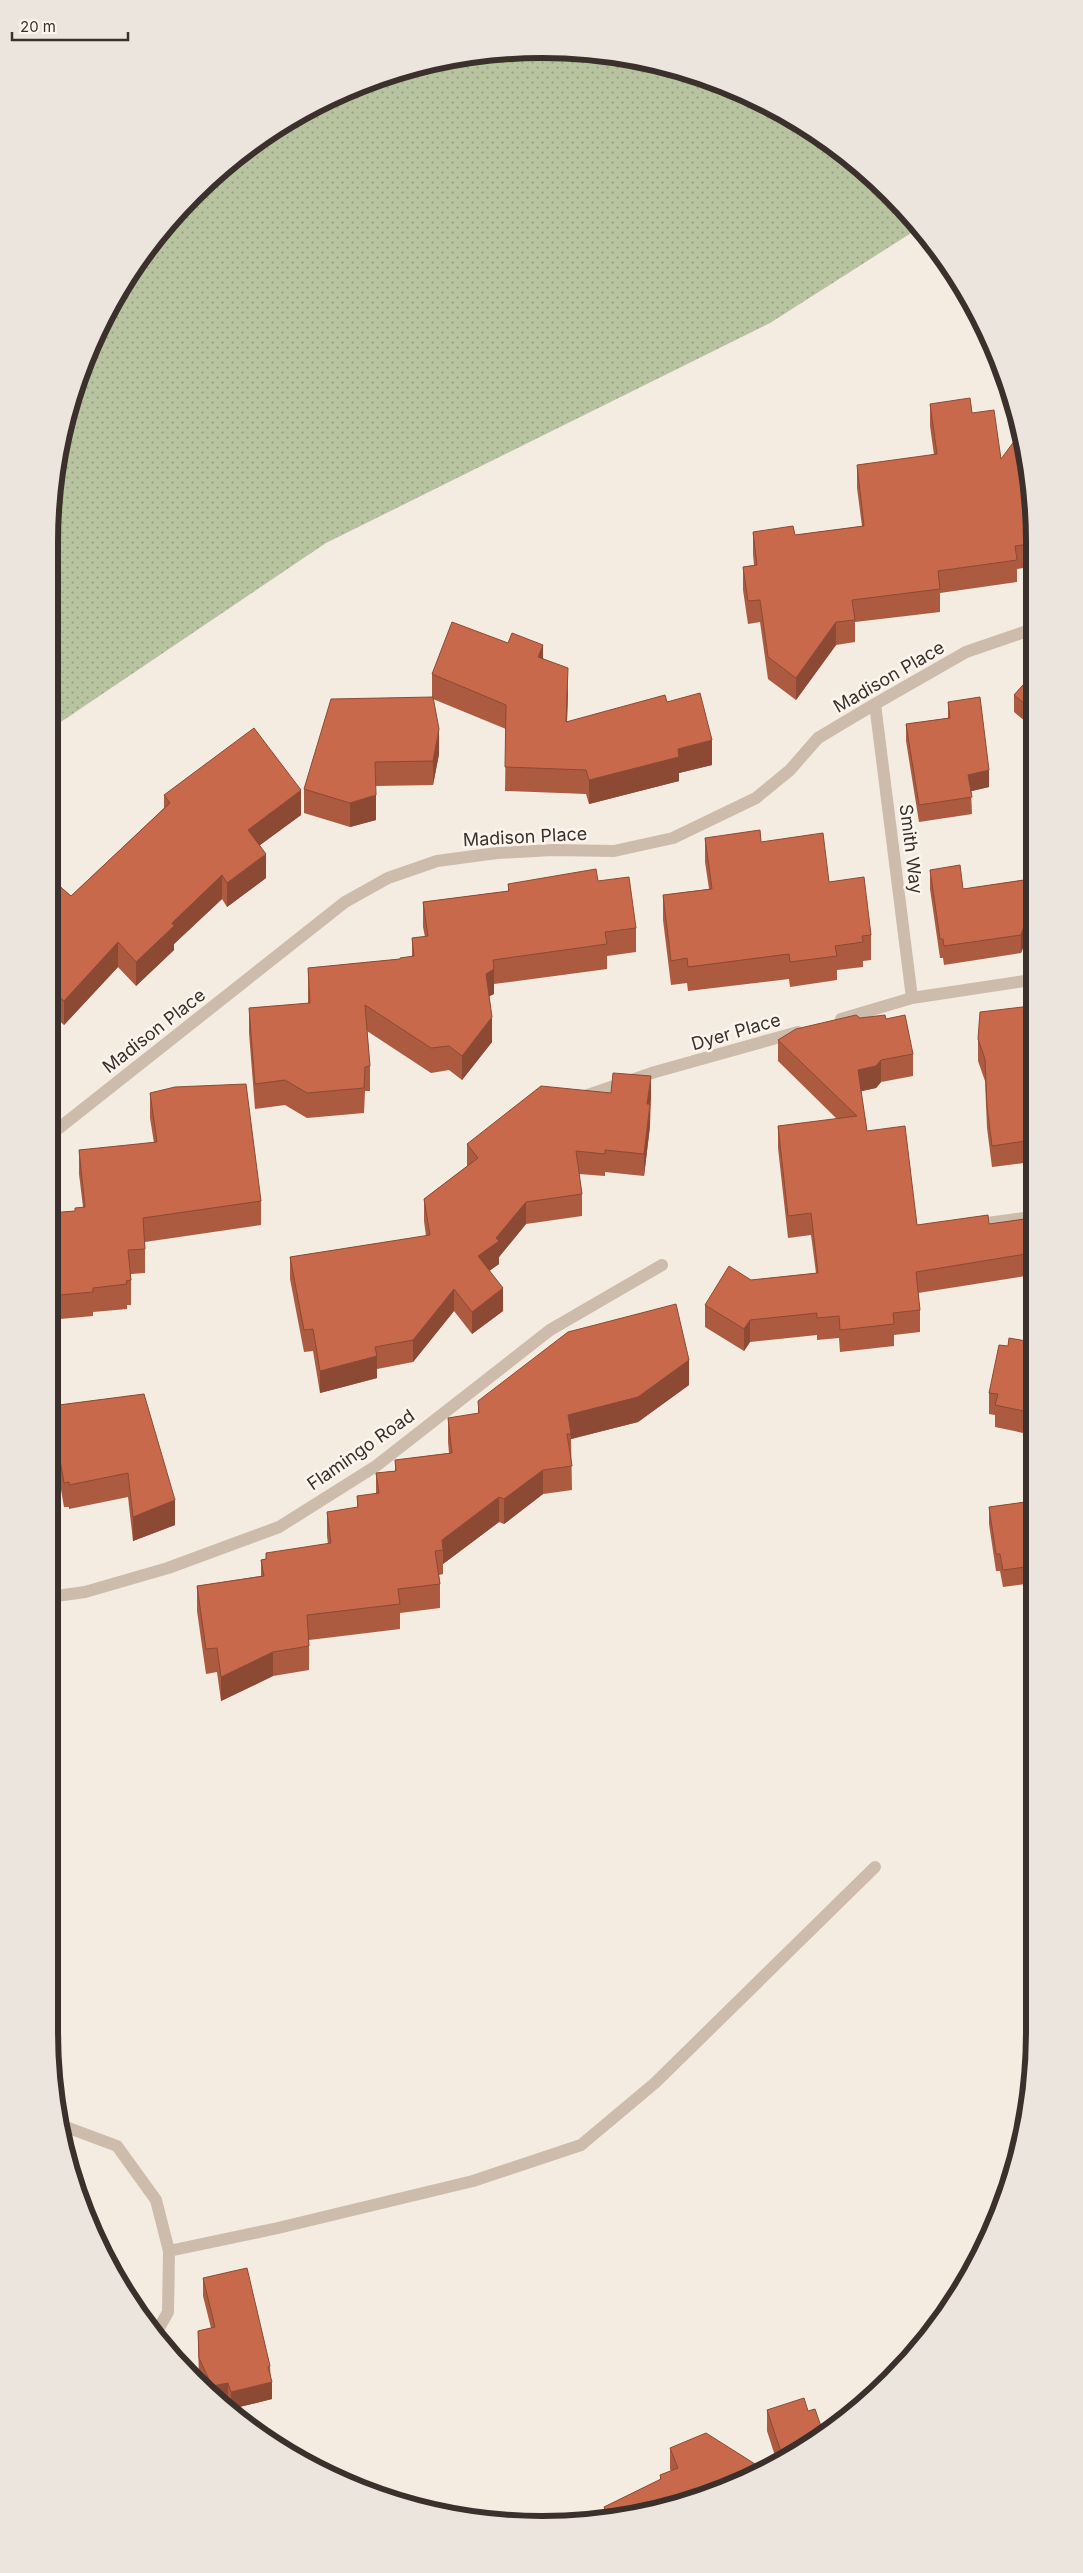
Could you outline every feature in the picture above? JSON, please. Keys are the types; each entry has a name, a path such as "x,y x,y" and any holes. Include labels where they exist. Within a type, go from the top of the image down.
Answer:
{"street":[{"name":"Madison Place","path":"58,1129 345,902 388,878 437,862 454,859 497,853 553,850 614,851 673,838 756,798 790,770 818,738 875,704 966,652 1026,631"},
{"name":"Smith Way","path":"875,704 912,998"},
{"path":"826,1024 912,998 1026,981"},
{"name":"Dyer Place","path":"569,1102 655,1072 808,1029"},
{"path":"955,1228 1026,1218"},
{"name":"Flamingo Road","path":"58,1596 85,1592 168,1568 279,1527 376,1466 550,1330 662,1266"},
{"path":"169,2251 278,2228 473,2181 581,2145 655,2083 875,1867"},
{"path":"67,2127 117,2146 156,2200 169,2251 168,2312 160,2328"}],"green space":[{"path":"542,58 605,62 636,67 667,74 727,94 784,122 810,139 861,178 884,199 913,232 770,323 326,543 58,724 58,542 62,478 74,416 94,356 122,299 139,273 178,222 199,199 222,178 273,139 327,107 356,94 416,74 478,62"}],"building":[{"path":"970,398 972,413 994,410 1001,459 1015,441 1021,478 1026,545 1015,546 1017,560 938,571 940,589 852,600 855,620 836,622 796,678 768,657 760,600 748,601 743,567 757,565 753,532 793,526 795,535 864,526 857,465 937,454 930,404"},
{"path":"452,622 508,643 512,633 543,645 538,657 568,668 566,722 665,695 667,702 700,693 712,740 678,749 679,757 589,780 586,770 505,767 506,705 432,674"},
{"path":"1026,682 1026,705 1014,695"},
{"path":"433,697 439,729 433,761 375,762 376,795 350,803 304,789 331,699"},
{"path":"980,697 989,770 968,775 972,797 919,805 906,724 950,718 948,702"},
{"path":"254,728 301,790 248,830 266,854 227,883 222,875 172,923 174,926 136,962 118,942 64,1001 58,996 58,885 71,896 170,803 164,795"},
{"path":"760,830 761,842 823,833 829,882 864,877 871,935 862,936 863,942 835,946 837,956 790,962 789,954 688,967 687,958 671,961 663,895 712,889 705,838"},
{"path":"960,865 963,889 1026,880 1026,926 1024,926 1021,935 944,946 943,939 940,939 930,870"},
{"path":"596,869 598,881 629,877 636,928 605,932 607,944 493,960 494,969 486,974 492,1017 462,1056 449,1046 431,1048 365,1005 370,1066 365,1067 364,1088 307,1093 285,1080 255,1084 249,1008 310,1003 308,968 414,956 412,938 428,936 423,902 509,891 508,884"},
{"path":"1026,1007 1026,1141 992,1146 987,1106 985,1059 978,1039 980,1012"},
{"path":"856,1015 860,1018 885,1015 886,1019 905,1015 913,1054 881,1060 876,1066 858,1070 867,1131 905,1126 917,1225 988,1215 989,1224 1026,1219 1026,1254 916,1272 920,1310 893,1313 894,1324 840,1330 839,1316 817,1318 817,1313 750,1320 744,1329 705,1305 729,1266 751,1280 818,1273 811,1213 788,1216 778,1126 857,1116 778,1040 796,1029"},
{"path":"613,1073 651,1076 647,1104 650,1104 644,1154 605,1150 605,1154 576,1151 582,1194 526,1202 496,1238 499,1241 478,1256 503,1288 472,1312 454,1289 413,1340 375,1347 377,1356 320,1371 313,1329 304,1330 290,1257 430,1235 424,1199 478,1158 467,1144 541,1086 611,1093"},
{"path":"246,1084 261,1201 143,1218 145,1249 128,1250 131,1280 126,1281 127,1284 93,1288 93,1292 58,1295 58,1212 75,1211 75,1208 85,1207 79,1150 157,1142 150,1093 175,1087"},
{"path":"676,1304 689,1360 638,1397 568,1415 571,1434 567,1434 572,1466 543,1470 504,1499 499,1497 442,1540 443,1550 435,1551 440,1584 398,1589 400,1604 307,1615 309,1646 273,1652 221,1677 217,1648 206,1649 197,1586 264,1576 261,1560 266,1559 266,1553 331,1543 327,1512 358,1507 357,1496 379,1493 376,1473 396,1471 395,1460 452,1453 448,1418 479,1413 478,1401 568,1332"},
{"path":"1009,1338 1026,1341 1026,1412 995,1405 998,1394 989,1393 999,1345 1008,1346"},
{"path":"144,1394 175,1500 133,1517 128,1473 69,1485 69,1482 64,1483 58,1447 58,1405"},
{"path":"1026,1502 1026,1567 1003,1570 1000,1554 996,1554 989,1507"},
{"path":"247,2268 272,2382 231,2392 228,2383 212,2386 199,2358 198,2331 215,2327 203,2278"},
{"path":"804,2398 808,2411 815,2409 821,2426 781,2453 767,2410"},
{"path":"706,2433 757,2465 697,2490 667,2499 606,2511 604,2507 661,2479 660,2475 678,2468 670,2448"}]}
